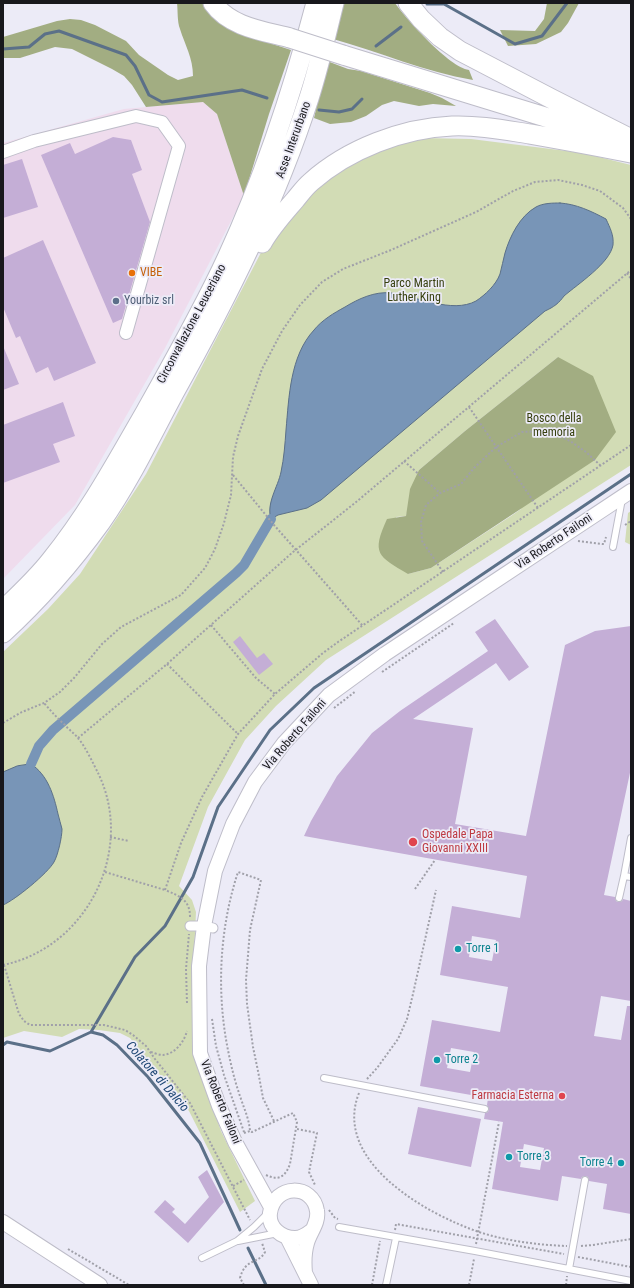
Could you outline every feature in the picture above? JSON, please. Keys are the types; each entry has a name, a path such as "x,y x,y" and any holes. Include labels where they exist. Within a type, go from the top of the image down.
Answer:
{"highway":[{"path":"213,3 224,16 234,21 631,144"},
{"name":"Circonvallazione Leuceriano","path":"3,610 27,587 50,561 92,504 160,386 227,258 257,187 276,135 294,82 316,3"},
{"name":"Asse Interurbano","path":"239,272 268,208 310,97 334,3"},
{"path":"408,3 421,19 440,37 460,51 631,139"},
{"path":"239,272 251,262 271,228 311,182 335,164 365,147 393,136 422,129 452,126 478,127 550,138 631,153"},
{"name":"Circonvallazione Leuceriano","path":"3,633 45,590 74,557 101,521 138,459 194,358 239,272"},
{"path":"3,592 65,526 91,490 110,473"}],"street":[{"path":"3,152 34,141 136,116 162,122 179,146 126,333"},
{"name":"Via Roberto Failoni","path":"271,1209 235,1142 219,1106 200,1053 200,966 208,927 215,871 233,824 255,782 284,743 329,695 385,654 627,494"},
{"path":"190,926 208,927"},
{"name":"Via Roberto Failoni","path":"288,1191 299,1191 309,1196 315,1203 317,1211 315,1225 311,1231 304,1256 308,1279 283,1235 272,1225 270,1216 275,1199 288,1191"},
{"path":"3,1222 100,1285"},
{"path":"283,1235 295,1238 304,1236 311,1231"}],"lane":[{"path":"614,547 617,525 627,494"},
{"path":"619,898 631,838"},
{"path":"624,876 631,877"},
{"path":"324,1078 485,1109"},
{"path":"569,1269 585,1180"},
{"path":"202,1258 237,1241 253,1228 271,1209"},
{"path":"341,1225 396,1238 475,1251 631,1281"},
{"path":"237,1241 257,1237 283,1235"},
{"path":"386,1285 396,1238"}],"path":[{"path":"3,723 22,712 44,703 60,692 74,678 102,644 121,627 181,595 205,568 215,549 224,523 231,495 233,457 238,436 262,370 282,331 300,305 322,282 343,269 391,250 476,212 513,191 536,182 558,180 582,185 600,191 623,208 631,219"},
{"path":"78,738 167,664 296,550 469,407 631,270"},
{"path":"627,273 631,279"},
{"path":"469,407 538,508"},
{"path":"443,572 422,541 421,522 426,505 440,493 461,484 474,468 496,447 522,432 547,431 570,441 586,452 601,466"},
{"path":"165,890 181,843 202,797 238,734 275,694 323,653 631,446"},
{"path":"404,461 440,493"},
{"path":"232,474 274,525 363,626"},
{"path":"617,525 624,526 631,521"},
{"path":"572,545 578,540 604,544 606,536"},
{"path":"380,674 455,623"},
{"path":"211,625 256,678 275,694"},
{"path":"167,664 238,734"},
{"path":"330,711 361,687"},
{"path":"44,703 78,738 99,776 107,797 111,822 110,849 105,872 100,885 76,923 61,937 38,953 20,961 4,965 19,1014 24,1021 30,1025 104,1025 125,1030 146,1046 190,1103 253,1228"},
{"path":"110,837 129,841"},
{"path":"415,889 435,860"},
{"path":"105,872 165,890 187,902 190,908 190,926 186,962 187,1004"},
{"path":"250,1131 249,1119 241,1098 229,1054 222,1004 222,952 228,913 238,872 261,880 250,930 246,980 247,1004 253,1047 263,1098 274,1121"},
{"path":"436,890 407,1019 398,1039 377,1068 362,1083 355,1102 353,1118 358,1142 368,1159 396,1188 440,1215 479,1231 530,1244 574,1246 593,1245 631,1239"},
{"path":"212,1018 216,1046 243,1134 250,1131 252,1132 293,1112 297,1122 288,1171 278,1178 273,1178 266,1175 263,1170"},
{"path":"151,1052 163,1055 177,1049 188,1031 187,1025"},
{"path":"469,1285 499,1122"},
{"path":"297,1128 317,1133 310,1172 311,1178 316,1187"},
{"path":"329,1208 341,1225"},
{"path":"394,1231 396,1224 631,1267"},
{"path":"372,1285 381,1235"},
{"path":"244,1285 240,1278 242,1269 246,1265 263,1256 265,1252 257,1237"}],"shaded area":[{"path":"203,102 217,114 244,196 164,350 75,505 3,579 3,143 124,109"}],"green space":[{"path":"177,3 205,3 254,38 291,50 269,114 244,196 217,114 203,102 146,107 132,85 124,76 72,49 55,47 20,58 3,58 3,37 57,21 70,19 81,20 95,25 126,41 139,55 178,80 193,76 190,57 179,26"},
{"path":"342,3 395,3 418,31 440,52 451,61 469,70 473,80 437,72 333,39"},
{"path":"547,3 579,3 568,23 561,32 536,44 508,46 500,30 535,31 544,19"},
{"path":"327,61 348,69 361,71 430,93 456,106 433,104 419,106 394,101 382,105 366,116 351,122 330,124 314,118"},
{"name":"Parco Martin Luther King","path":"422,138 471,139 583,153 631,165 631,465 326,660 276,706 245,740 208,807 179,886 192,900 196,912 192,999 197,1062 221,1131 255,1201 240,1212 189,1111 130,1038 120,1033 79,1029 62,1037 24,1031 3,1038 3,652 48,609 80,574 146,474 267,241 297,206 332,175 387,145","holes":["558,357 521,509 431,568 408,574 396,517 406,516 419,470 465,431"]},
{"name":"Bosco della memoria","path":"558,357 593,376 616,432 595,460 431,568 408,574 384,558 380,553 379,547 379,540 382,531 387,519 406,516 410,489 419,470 465,431"},
{"path":"631,511 631,545 625,542 628,513"}],"water":[{"path":"560,203 583,208 606,219 612,235 613,245 611,252 600,266 564,296 556,305 545,311 321,500 307,508 278,515 271,519 271,501 280,478 283,462 288,404 295,364 306,340 317,326 328,317 350,304 367,296 379,293 391,293 434,303 456,306 466,305 476,301 496,282 500,274 510,240 520,221 536,207"},
{"path":"31,764 42,774 52,793 62,829 61,841 51,867 31,886 3,905 3,772 17,766"}],"building":[{"path":"113,137 131,140 142,170 132,174 150,222 122,319 113,323 41,155 70,143 75,154"},
{"path":"22,159 38,207 3,218 3,165"},
{"path":"43,240 96,363 54,381 48,367 36,373 20,336 16,338 3,307 3,258"},
{"path":"3,346 19,384 3,390"},
{"path":"63,402 75,436 53,444 60,462 3,483 3,425"},
{"path":"495,619 529,667 509,681 496,663 413,719 473,728 455,824 526,836 565,645 595,631 631,626 631,768 604,895 615,897 616,901 618,902 622,901 623,899 631,901 631,1001 601,996 594,1036 621,1040 627,1006 631,1006 631,1214 603,1209 607,1184 589,1181 588,1177 585,1176 581,1179 562,1176 558,1201 492,1189 503,1122 484,1119 485,1113 488,1112 489,1109 487,1105 488,1098 420,1086 432,1020 500,1032 508,987 440,975 452,906 520,918 527,876 304,836 337,776 372,733 400,711 488,651 475,632","holes":["472,936 496,940 492,961 469,957","451,1048 474,1052 470,1072 447,1068","524,1144 544,1148 540,1170 520,1167"]},
{"path":"240,636 257,658 264,653 273,664 259,675 233,642"},
{"path":"418,1107 481,1119 471,1167 408,1154"},
{"path":"207,1170 224,1202 188,1243 154,1212 165,1200 175,1209 172,1212 185,1224 209,1197 198,1177"}],"waterway":[{"path":"427,4 444,4 515,44 542,36 567,3"},
{"path":"376,46 401,27"},
{"path":"3,49 29,47 45,34 59,31 126,55 135,66 149,95 162,102 242,90 267,98"},
{"path":"319,110 339,112 352,109 362,99"},
{"path":"91,1032 135,957 165,926 193,877 218,807 270,730 314,688 631,474"},
{"path":"31,764 39,746 53,730 244,565 271,519"},
{"name":"Colatore di Dalcio","path":"3,1045 7,1042 50,1051 91,1032 103,1035 117,1045 148,1077 200,1143 240,1230"},
{"name":"Colatore di Dalcio","path":"248,1248 266,1285"}],"place":[{"name":"VIBE","path":"132,273"},
{"name":"Yourbiz srl","path":"116,301"},
{"name":"Ospedale Papa Giovanni XXIII","path":"413,842"},
{"name":"Torre 1","path":"458,949"},
{"name":"Torre 2","path":"437,1060"},
{"name":"Farmacia Esterna","path":"562,1096"},
{"name":"Torre 3","path":"509,1157"},
{"name":"Torre 4","path":"621,1163"}]}
